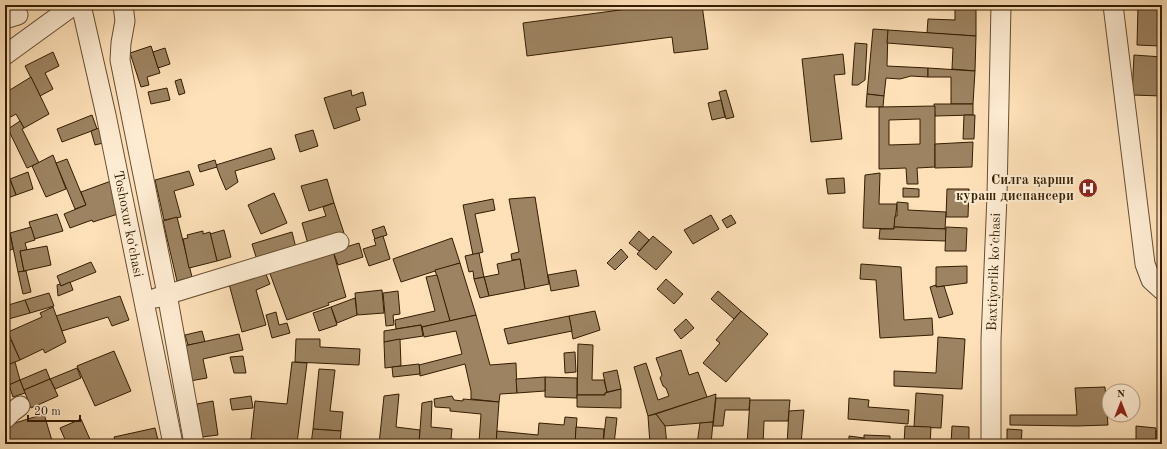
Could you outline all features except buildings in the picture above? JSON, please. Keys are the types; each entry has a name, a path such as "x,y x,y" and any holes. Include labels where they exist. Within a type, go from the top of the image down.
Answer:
{"street":[{"path":"5,55 74,5"},
{"name":"Toshoxur koʻchasi","path":"81,5 106,115 173,444"},
{"path":"123,5 125,21 120,60 167,294 194,444"},
{"name":"Baxtiyorlik koʻchasi","path":"991,444 991,340 997,196 1001,5"},
{"path":"1112,5 1145,264 1151,280 1162,290"},
{"path":"126,214 150,206"},
{"path":"144,302 339,242"},
{"path":"5,419 20,406"}],"place":[{"name":"Силга қарши кураш диспансери","path":"1088,188"}]}
